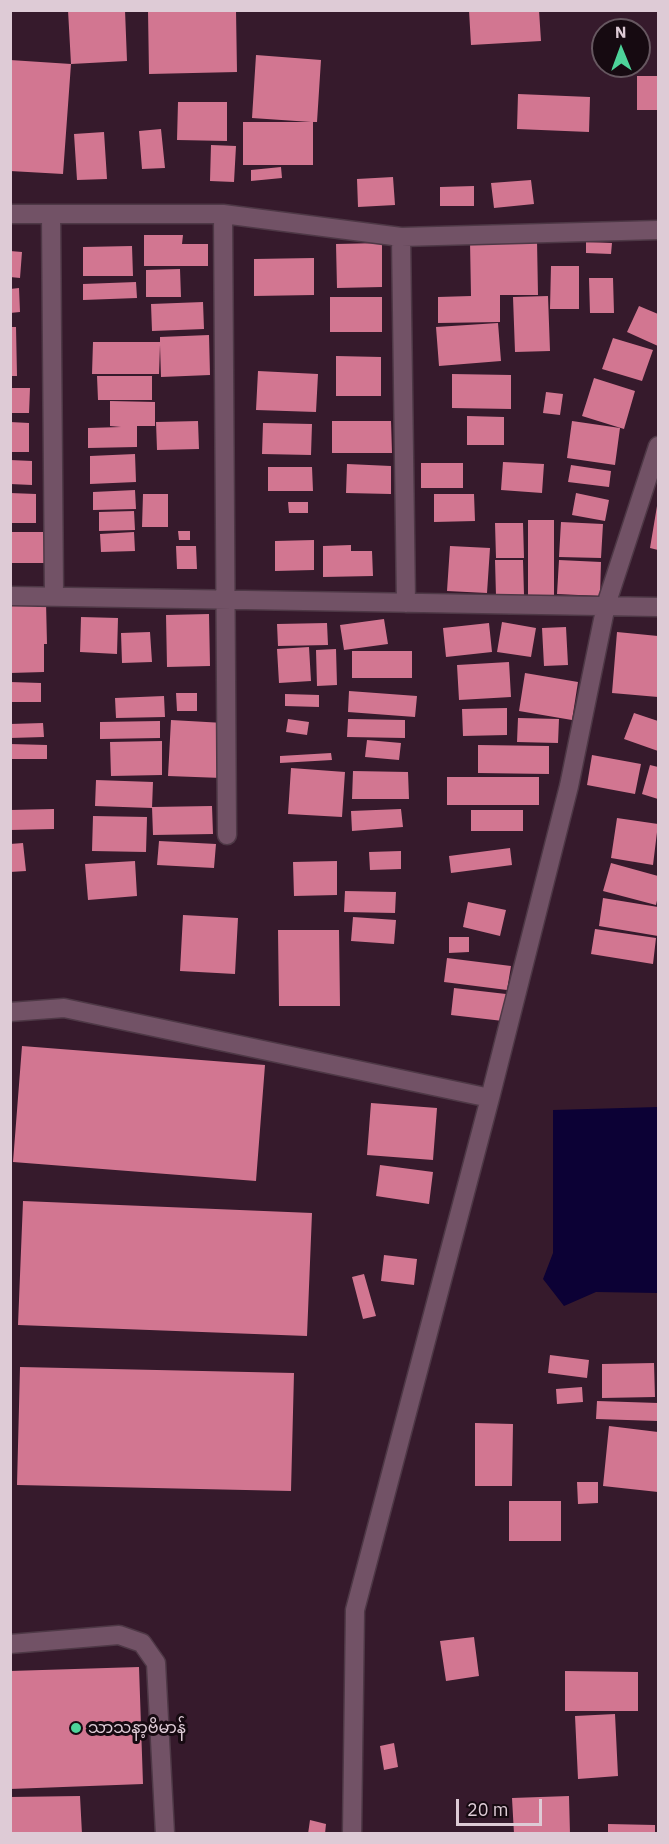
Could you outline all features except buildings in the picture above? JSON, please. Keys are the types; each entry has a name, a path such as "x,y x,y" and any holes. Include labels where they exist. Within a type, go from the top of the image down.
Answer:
{"street":[{"path":"10,214 223,214 401,237 658,231"},
{"path":"51,214 54,596"},
{"path":"223,214 227,835"},
{"path":"401,237 406,603"},
{"path":"352,1833 355,1610 490,1098 569,786 606,605 658,446"},
{"path":"10,596 658,607"},
{"path":"10,1012 64,1008 490,1098"},
{"path":"10,1644 119,1635 142,1643 156,1663 165,1833"}],"shaded area":[{"path":"658,1107 658,1293 596,1292 564,1306 543,1279 553,1253 553,1110"}],"place":[{"name":"သာသနာ့ဗိမာန်","path":"76,1728"}]}
